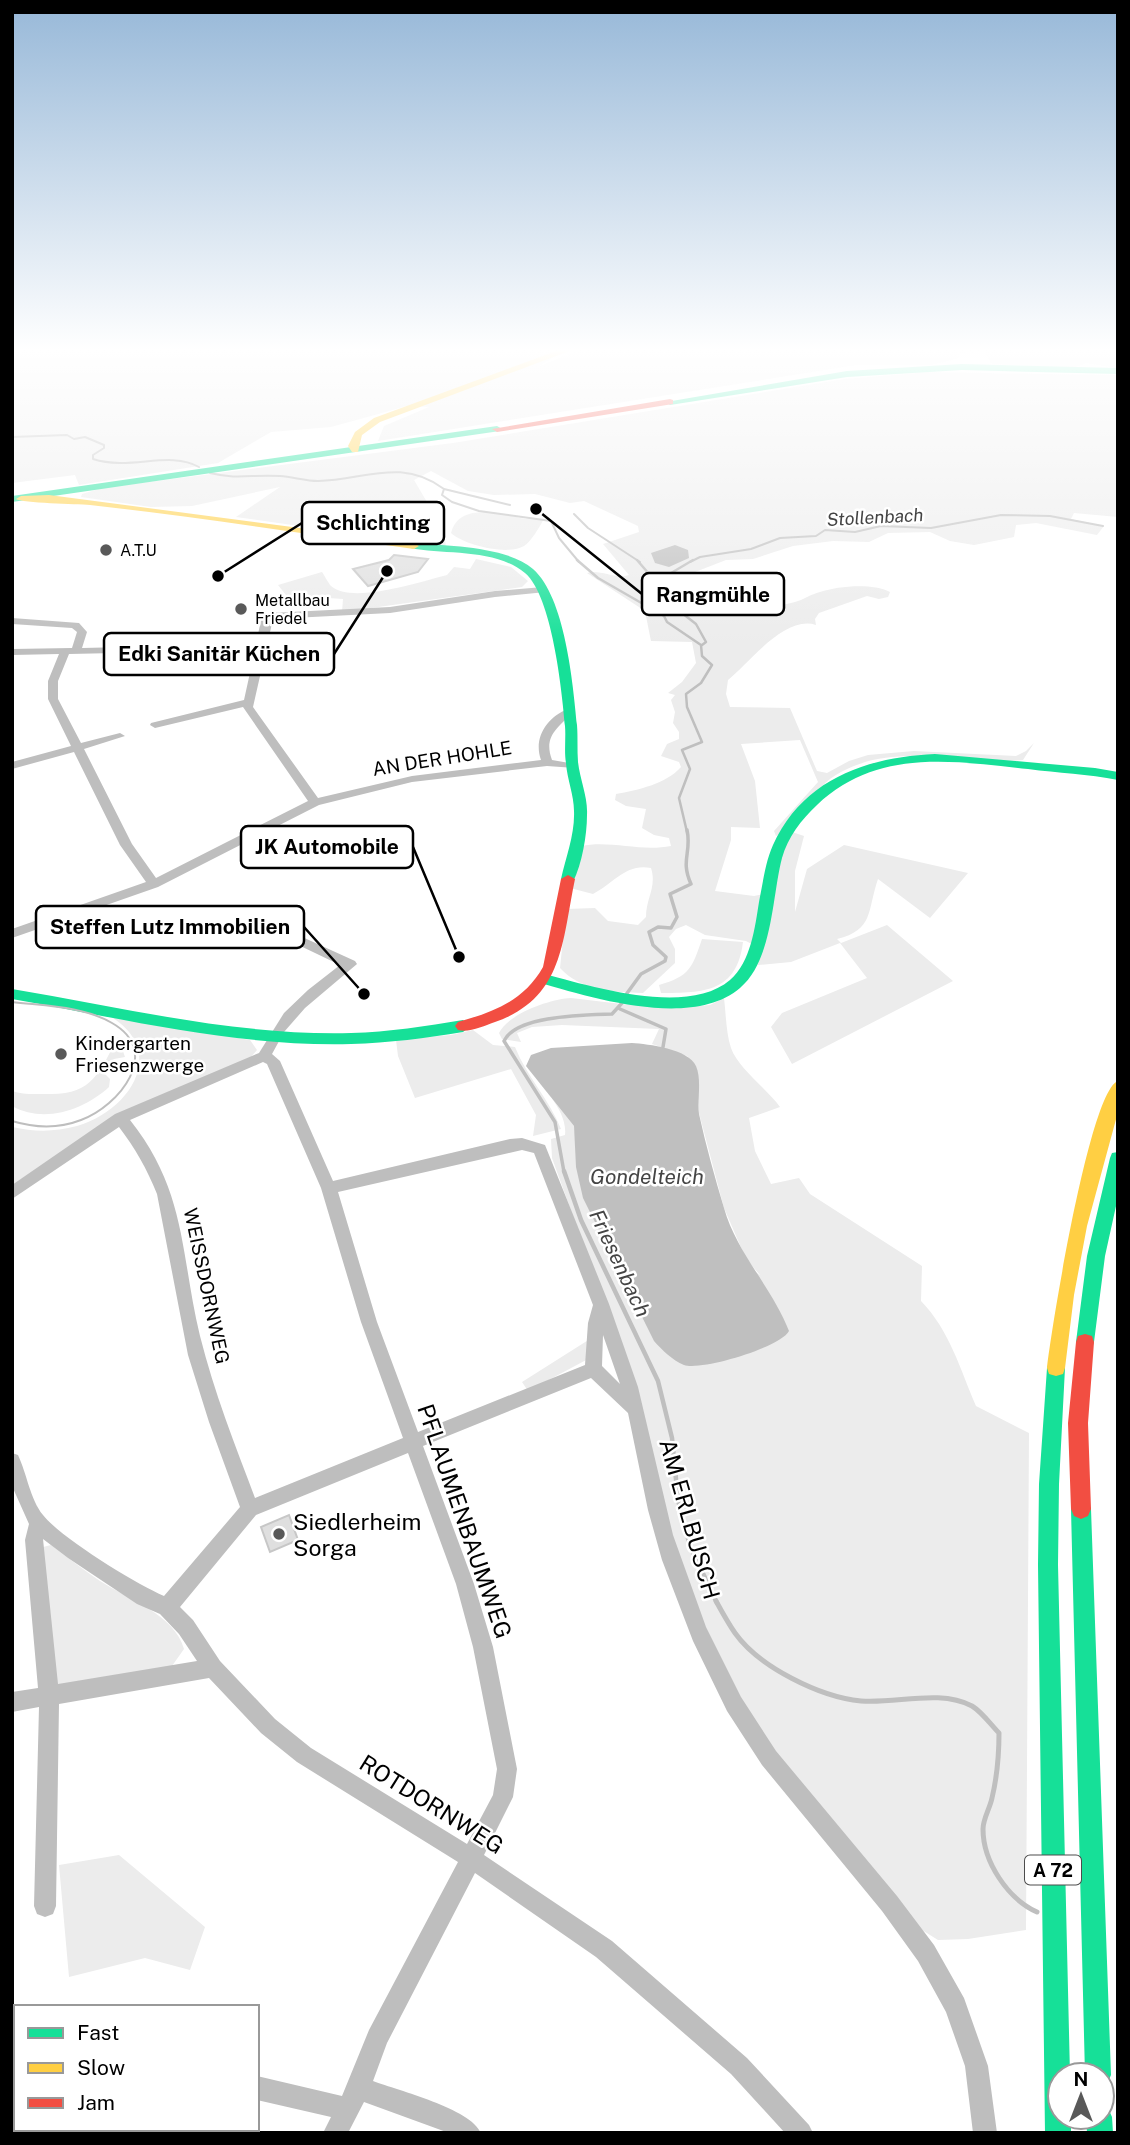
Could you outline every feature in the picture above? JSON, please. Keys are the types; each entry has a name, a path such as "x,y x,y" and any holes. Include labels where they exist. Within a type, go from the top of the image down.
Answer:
{"main road":[{"path":"14,499 71,496 374,447"},
{"path":"12,994 272,1037 326,1039 438,1031 464,1026 513,1009 530,998 545,979 550,967 582,813 581,797 571,766 572,738 557,637 543,590 535,575 525,566 489,556 71,496"},
{"path":"545,979 584,992 610,997 705,998 722,993 744,975 751,963 776,852 787,832 814,800 833,783 855,769 895,761 949,759 1070,769 1118,776"},
{"name":"A 72","path":"1058,2133 1047,1607 1052,1419 1059,1333 1072,1243 1105,1122 1118,1087"},
{"name":"A 72","path":"1098,2061 1078,1423 1096,1247 1118,1158"}],"street":[{"path":"315,802 248,707 257,676 266,620 270,616 390,610 543,590"},
{"path":"12,621 75,625 82,632 51,694 126,845 154,884"},
{"path":"12,652 261,647"},
{"path":"155,725 249,702"},
{"path":"547,762 542,744 546,733 568,712"},
{"path":"12,766 120,736"},
{"name":"AN DER HOHLE","path":"12,934 154,884 315,802 412,779 547,762 571,766"},
{"path":"12,1193 120,1118 264,1056 272,1037 281,1025 350,964 267,925"},
{"name":"PFLAUMENBAUMWEG","path":"264,1056 273,1061 329,1188 369,1322 469,1597 483,1647 507,1769 503,1797 377,2038 353,2098 335,2133"},
{"name":"WEISSDORNWEG","path":"120,1118 151,1162 166,1193 175,1227 191,1331 211,1399 250,1509"},
{"name":"AM ERLBUSCH","path":"329,1188 510,1145 522,1144 540,1149 601,1303 637,1411 657,1510 687,1606 733,1702 756,1740 805,1804 915,1934 949,1987 970,2036 978,2067 985,2133"},
{"path":"601,1303 596,1323 593,1368 637,1411"},
{"path":"167,1607 250,1509 593,1368"},
{"name":"ROTDORNWEG","path":"12,1461 31,1512 38,1523 74,1552 144,1597 167,1607 186,1628 213,1668 268,1726 304,1755 551,1910 604,1949 739,2066 801,2133"},
{"name":"ROTDORNWEG","path":"38,1523 34,1540 50,1695 44,1906"},
{"path":"12,1702 213,1668"},
{"path":"259,2088 353,2098 455,2123 469,2133"}],"shaded area":[{"path":"12,447 245,447 218,463 79,485 75,475 12,483"},
{"path":"421,447 1118,447 1118,517 1074,513 1071,519 1104,526 1097,535 1036,523 1016,525 1014,537 974,545 950,541 930,532 888,533 869,542 833,541 793,546 753,559 726,560 690,574 684,582 690,585 688,593 696,598 743,608 785,604 846,587 874,587 890,592 888,597 879,599 867,596 819,613 815,619 816,625 804,624 780,633 728,680 726,694 730,707 790,708 817,771 827,773 849,761 868,755 914,751 1016,756 1034,743 1023,760 908,756 863,763 831,778 776,836 774,831 818,782 800,740 741,744 755,781 760,828 731,827 731,840 715,891 754,896 769,893 774,873 792,832 804,836 795,871 795,912 807,869 844,845 968,873 930,918 878,879 870,910 863,924 849,935 837,939 841,943 887,925 953,981 792,1064 771,1027 782,1013 867,978 840,943 791,962 758,965 759,948 746,941 705,935 686,925 676,929 669,937 675,949 675,963 643,993 610,991 588,986 568,976 560,968 566,909 595,908 608,921 638,925 646,917 652,887 651,868 642,867 627,871 593,894 570,888 581,846 671,846 669,838 654,835 642,828 646,809 626,806 615,800 616,794 660,782 681,767 679,762 661,756 667,744 679,739 679,732 673,723 675,712 671,700 675,695 668,693 682,682 696,663 692,642 651,641 645,611 587,573 629,575 603,544 639,532 638,526 584,501 570,503 535,494 494,495 468,491 431,471 414,480 444,531 446,547 236,517 280,487 192,506 151,507 81,497 82,494 102,488"},
{"path":"493,512 525,519 544,519 530,541 517,549 486,548 466,542 451,533 462,517 473,513"},
{"path":"476,559 511,567 528,581 522,587 342,612 343,599 286,595 278,585 322,572 331,586 341,591 354,593 388,590 447,575 454,567 470,569"},
{"path":"702,939 743,942 740,959 734,971 726,980 704,990 661,993 659,985 688,970"},
{"path":"724,998 728,1036 735,1056 780,1107 749,1118 755,1151 771,1184 799,1178 810,1194 922,1266 921,1301 947,1338 976,1406 1029,1433 1026,1930 968,1939 938,1940 922,1930 756,1728 691,1598 665,1525 611,1321 552,1158 551,1139 565,1135 565,1126 552,1099 574,1126 577,1145 760,1275 746,1259 724,1208 699,1113 696,1066 687,1056 652,1044 659,1029 562,1025 532,1027 517,1033 521,1042 502,1039 499,1033 521,1013 563,999 630,1005 700,1006 710,1005"},
{"path":"110,1016 250,1040 257,1050 250,1058 133,1107 12,1185 12,1127 44,1131 77,1126 112,1108 126,1094 135,1079 139,1063 137,1046 128,1030"},
{"path":"473,1030 493,1045 515,1047 561,1129 533,1136 536,1115 511,1069 415,1098 398,1056 396,1040 342,1044 451,1035"},
{"path":"118,1037 125,1057 114,1059 104,1073 110,1079 109,1087 99,1095 76,1108 50,1114 37,1114 12,1106 12,1091 62,1094 84,1086 99,1071"},
{"path":"590,1339 588,1359 528,1391 522,1382"},
{"path":"51,1545 100,1581 161,1617 171,1627 184,1649 172,1666 56,1685 43,1547"},
{"path":"119,1855 205,1927 190,1970 145,1958 69,1977 59,1865"}],"water":[{"path":"675,545 688,550 689,558 669,567 655,563 651,553"},
{"name":"Gondelteich","path":"632,1043 677,1052 692,1060 696,1066 699,1077 699,1114 724,1208 737,1240 774,1300 789,1331 772,1344 707,1364 684,1365 675,1360 654,1341 583,1198 576,1167 574,1126 526,1066 531,1055 551,1048"}],"building":[{"path":"394,555 428,559 418,572 368,586 353,569 389,560"},
{"name":"Siedlerheim Sorga","path":"289,1515 298,1540 270,1552 261,1527"}],"waterway":[{"name":"Friesenbach","path":"104,447 93,455 93,459 121,463 175,460 199,467"},
{"name":"Friesenbach","path":"210,473 229,476 280,476 318,481 398,472 428,479 444,489"},
{"name":"Stollenbach","path":"444,489 510,505"},
{"name":"Friesenbach","path":"444,489 442,495 452,502 479,511 551,521 559,538 578,561"},
{"name":"Stollenbach","path":"574,514 588,528 637,560"},
{"name":"Stollenbach","path":"690,562 700,557 751,549 780,538 816,536 825,530 855,532 881,526 931,528 1001,515 1050,516 1103,526"},
{"name":"Stollenbach","path":"637,560 656,582"},
{"name":"Stollenbach","path":"656,582 693,560"},
{"name":"Friesenbach","path":"578,561 598,578 664,616 667,622 701,645 702,656 712,665 701,683 686,694 687,707 702,742 682,750 690,769 679,798 687,832"},
{"name":"Stollenbach","path":"656,582 659,595 696,624 706,642 702,645"},
{"name":"Friesenbach","path":"625,996 641,974 665,961 666,957 653,945 649,932 658,927 671,928 677,917 670,894 691,884 686,869 687,830"},
{"name":"Friesenbach","path":"564,1172 555,1122 504,1041 511,1032 537,1021 612,1014 622,1003"},
{"path":"620,1009 666,1029 663,1047"},
{"name":"Friesenbach","path":"564,1171 581,1220 658,1381 672,1438 678,1500 690,1546 716,1602"},
{"name":"Friesenbach","path":"716,1602 732,1629 746,1646 775,1668 809,1687 861,1701 946,1698 972,1706 979,1712 999,1733 995,1782 983,1825 987,1854 1007,1889 1037,1912"}],"tram line":[{"path":"12,1002 64,1008 101,1017 127,1035 134,1048 135,1063 121,1091 109,1103 81,1120 46,1126 12,1121"}],"traffic: fast":[{"path":"12,499 372,447"},
{"path":"414,546 473,552 517,564 528,570 538,581 546,598 559,643 567,690 571,755 581,805 580,828 568,879"},
{"path":"545,979 615,996 669,1002 694,1001 717,995 735,984 745,973 758,942 775,859 783,838 805,809 828,788 852,773 906,759 935,758 1083,770 1118,776"},
{"path":"12,994 180,1024 293,1037 407,1035 463,1026"},
{"path":"1085,1342 1096,1256 1118,1158"},
{"path":"1056,1368 1049,1484 1048,1565 1058,2133"},
{"path":"1081,1509 1098,2061"}],"traffic: slow":[{"path":"21,499 49,498 106,504 414,546"},
{"path":"1056,1368 1065,1295 1078,1226 1118,1087"}],"traffic: jam":[{"path":"463,1026 514,1007 543,980 550,967 568,879"},
{"path":"1081,1509 1078,1423 1085,1342"}],"place":[{"name":"Rangmühle","path":"536,509"},
{"name":"A.T.U","path":"106,550"},
{"name":"Edki Sanitär Küchen","path":"387,571"},
{"name":"Schlichting","path":"218,576"},
{"name":"Metallbau Friedel","path":"241,609"},
{"name":"JK Automobile","path":"459,957"},
{"name":"Steffen Lutz Immobilien","path":"364,994"},
{"name":"Kindergarten Friesenzwerge","path":"61,1054"},
{"name":"Siedlerheim Sorga","path":"279,1534"}]}
